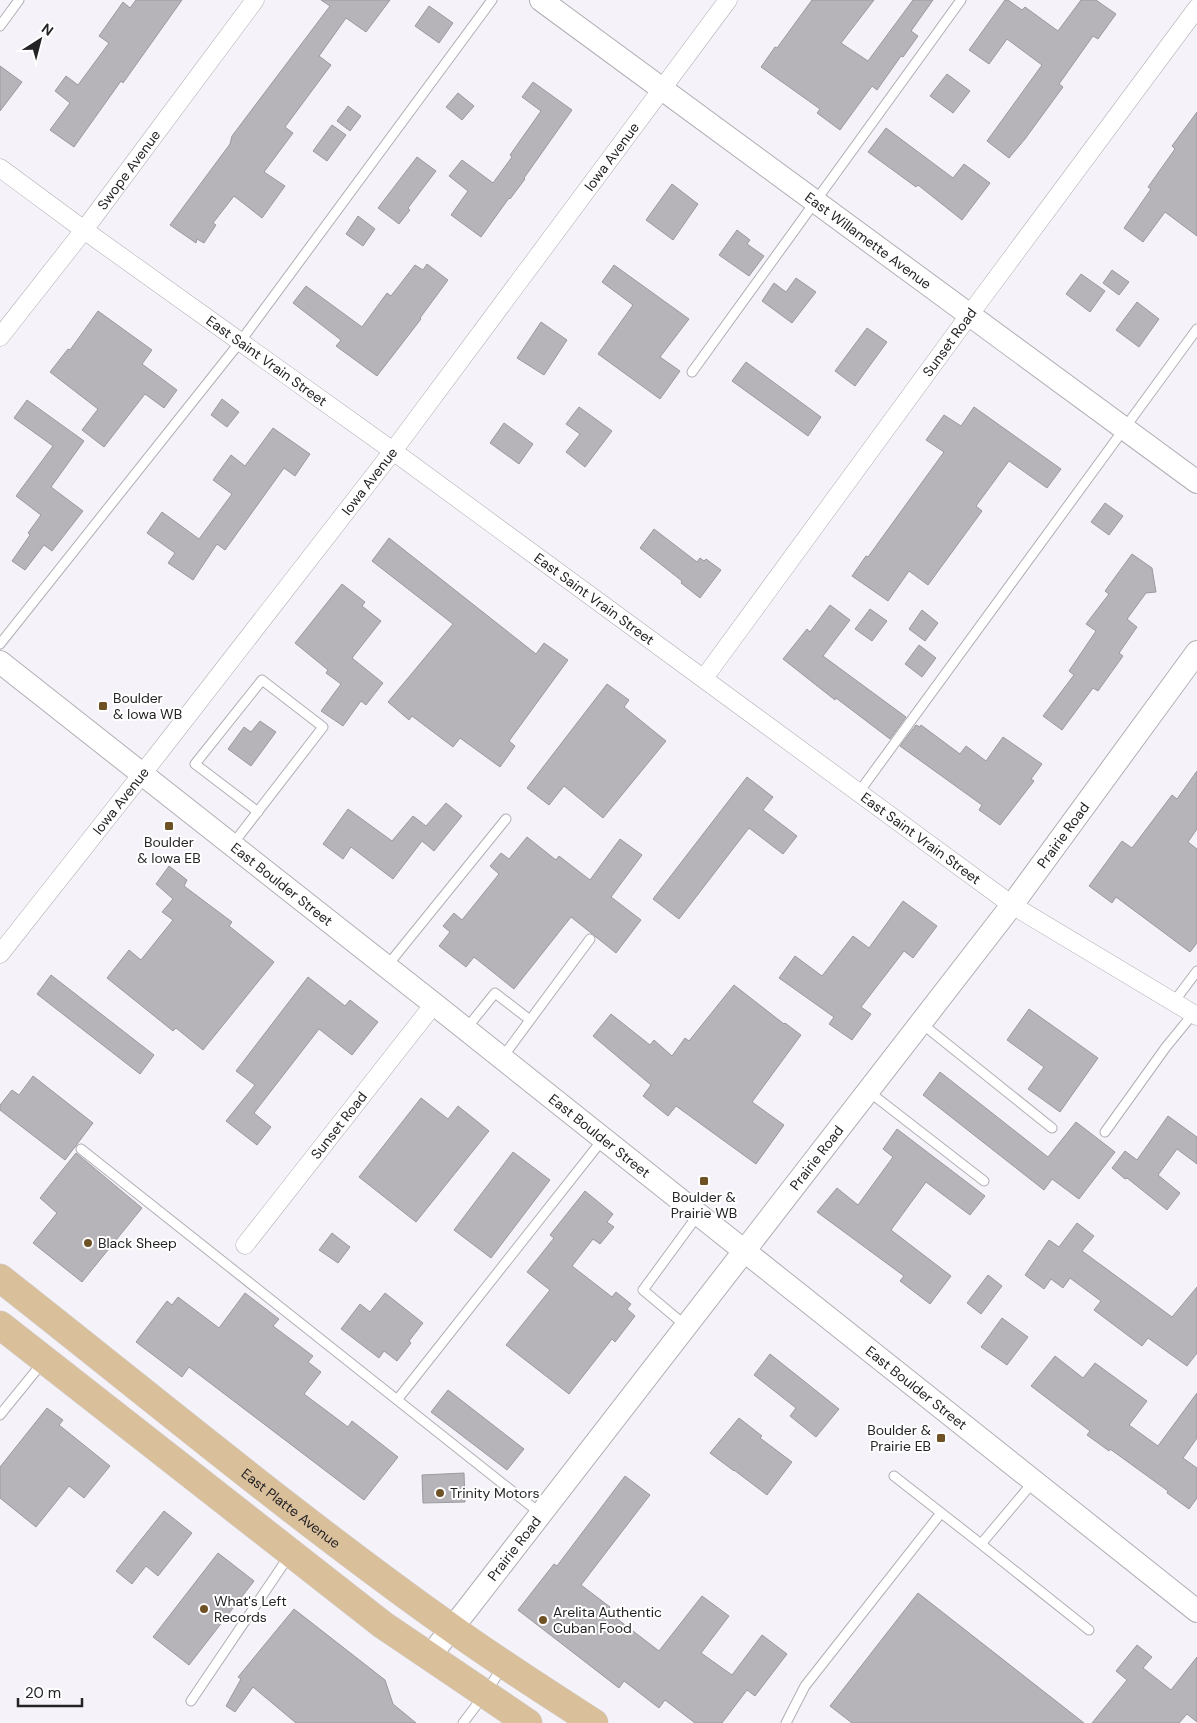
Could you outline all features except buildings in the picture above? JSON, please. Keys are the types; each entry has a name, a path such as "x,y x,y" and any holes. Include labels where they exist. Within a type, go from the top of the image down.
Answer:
{"main road":[{"name":"East Platte Avenue","path":"0,1278 395,1588 504,1664 594,1723"},
{"path":"0,1324 383,1625 528,1723"}],"street":[{"name":"Swope Avenue","path":"0,338 84,230 255,0"},
{"name":"East Willamette Avenue","path":"541,0 1197,482"},
{"name":"Iowa Avenue","path":"0,954 394,451 728,0"},
{"name":"Sunset Road","path":"704,678 1197,8"},
{"name":"East Saint Vrain Street","path":"0,168 394,451 1012,905 1195,1015"},
{"name":"Prairie Road","path":"429,1657 1012,905 1197,652"},
{"name":"East Boulder Street","path":"0,662 466,1029 1197,1611"},
{"name":"Sunset Road","path":"245,1246 434,1004"}],"lane":[{"path":"0,26 20,0"},
{"path":"0,644 240,342 492,0"},
{"path":"692,372 961,0"},
{"path":"859,792 1197,329"},
{"path":"232,845 258,812 323,727 262,680 195,764 258,812"},
{"path":"386,967 506,819"},
{"path":"501,1058 590,939"},
{"path":"1173,1003 1197,971"},
{"path":"466,1029 495,993 530,1020"},
{"path":"1105,1132 1166,1046 1195,1015"},
{"path":"920,1023 1052,1128"},
{"path":"868,1091 984,1181"},
{"path":"397,1400 603,1139"},
{"path":"82,1149 541,1514"},
{"path":"686,1326 643,1290 698,1214"},
{"path":"0,1414 44,1360"},
{"path":"894,1476 1089,1630"},
{"path":"981,1544 1034,1481"},
{"path":"786,1723 805,1686 941,1513"},
{"path":"191,1700 290,1553"},
{"path":"464,1723 504,1664"}],"place":[{"name":"Boulder & Iowa WB","path":"103,706"},
{"name":"Boulder & Iowa EB","path":"169,826"},
{"name":"Boulder & Prairie WB","path":"704,1181"},
{"name":"Black Sheep","path":"88,1243"},
{"name":"Boulder & Prairie EB","path":"941,1438"},
{"name":"Trinity Motors","path":"440,1493"},
{"name":"What's Left Records","path":"204,1609"},
{"name":"Arelita Authentic Cuban Food","path":"543,1620"}]}
